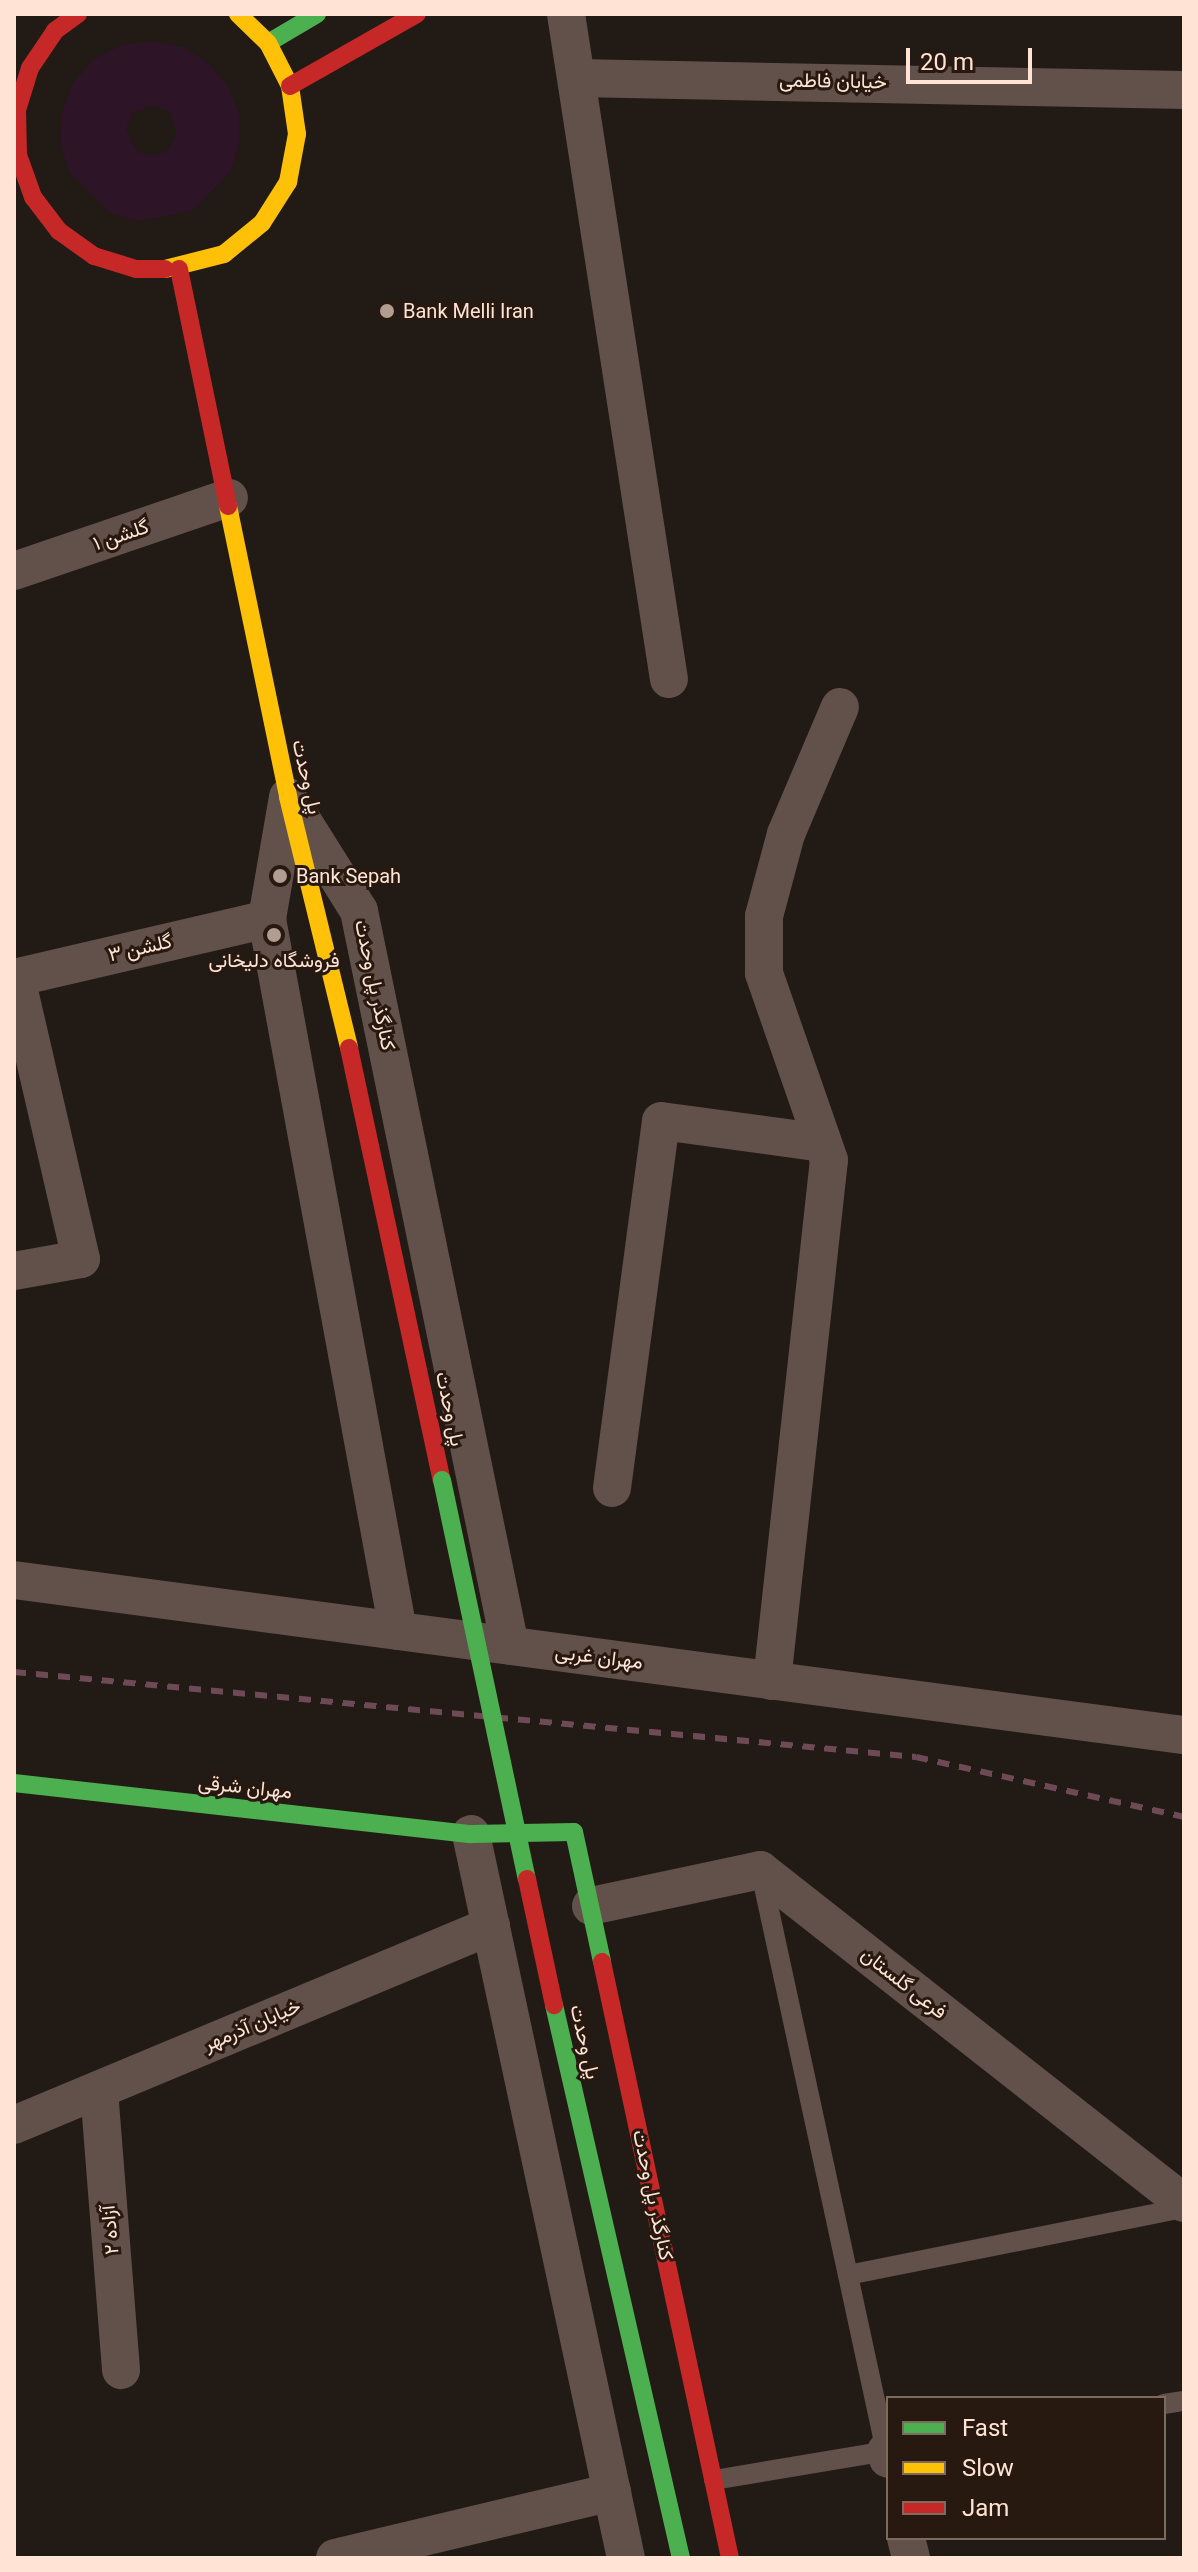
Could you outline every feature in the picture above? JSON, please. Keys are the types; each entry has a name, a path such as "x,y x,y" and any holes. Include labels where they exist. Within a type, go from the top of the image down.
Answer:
{"street":[{"path":"78,14 55,31 30,68 17,110 18,155 33,197 59,231 94,256 136,269 179,269 224,254 269,213 288,182 297,134 290,86 268,43 238,14"},
{"path":"268,43 317,14"},
{"path":"290,86 417,14"},
{"path":"566,14 669,679"},
{"name":"خیابان فاطمی","path":"577,78 1184,90"},
{"path":"14,208 33,197"},
{"name":"پل وحدت","path":"179,269 229,498 288,797 321,916 554,2005 681,2558"},
{"name":"گلشن ۱","path":"14,571 229,498"},
{"path":"772,1681 829,1160 764,973 764,916 786,834 840,707"},
{"path":"288,797 267,919 398,1631"},
{"name":"کنارگذر پل وحدت","path":"288,797 359,911 510,1646"},
{"name":"گلشن ۳","path":"15,978 267,919"},
{"path":"14,1271 81,1259 15,978"},
{"path":"612,1488 661,1121 823,1143"},
{"name":"مهران غربی","path":"14,1580 1184,1735"},
{"name":"مهران شرقی","path":"14,1783 471,1834 574,1832"},
{"name":"کنارگذر پل وحدت","path":"574,1832 730,2558"},
{"path":"471,1834 626,2558"},
{"path":"591,1906 760,1870"},
{"name":"فرعی گلستان","path":"760,1870 1184,2205"},
{"name":"خیابان آذرمهر","path":"14,2125 491,1926"},
{"name":"آزاده ۲","path":"99,2090 121,2370"},
{"path":"335,2558 612,2492"}],"lane":[{"path":"760,1870 886,2449"},
{"path":"848,2275 1184,2205"},
{"path":"714,2480 886,2454"}],"shaded area":[{"path":"153,41 183,47 209,64 229,88 239,115 239,144 231,171 192,211 137,221 110,213 70,173 60,143 62,112 73,83 94,59 122,45","holes":["154,105 170,112 177,136 168,151 152,156 136,151 126,129 132,113"]}],"railway":[{"path":"14,1672 916,1757 1184,1817"}],"traffic: fast":[{"path":"268,43 317,14"},
{"path":"442,1480 527,1879"},
{"path":"14,1783 471,1834 574,1832 602,1962"},
{"path":"554,2005 681,2558"}],"traffic: slow":[{"path":"165,269 224,254 262,223 288,182 297,134 290,86 268,43 238,14"},
{"path":"228,506 288,797 349,1048"}],"traffic: jam":[{"path":"78,14 55,31 30,68 17,110 18,155 33,197 59,231 94,256 136,269 165,269"},
{"path":"290,86 417,14"},
{"path":"179,269 228,506"},
{"path":"349,1048 442,1480"},
{"path":"527,1879 554,2005"},
{"path":"602,1962 730,2558"}],"place":[{"name":"Bank Melli Iran","path":"387,311"},
{"name":"Bank Sepah","path":"280,876"},
{"name":"فروشگاه دلیخانی","path":"274,935"}]}
